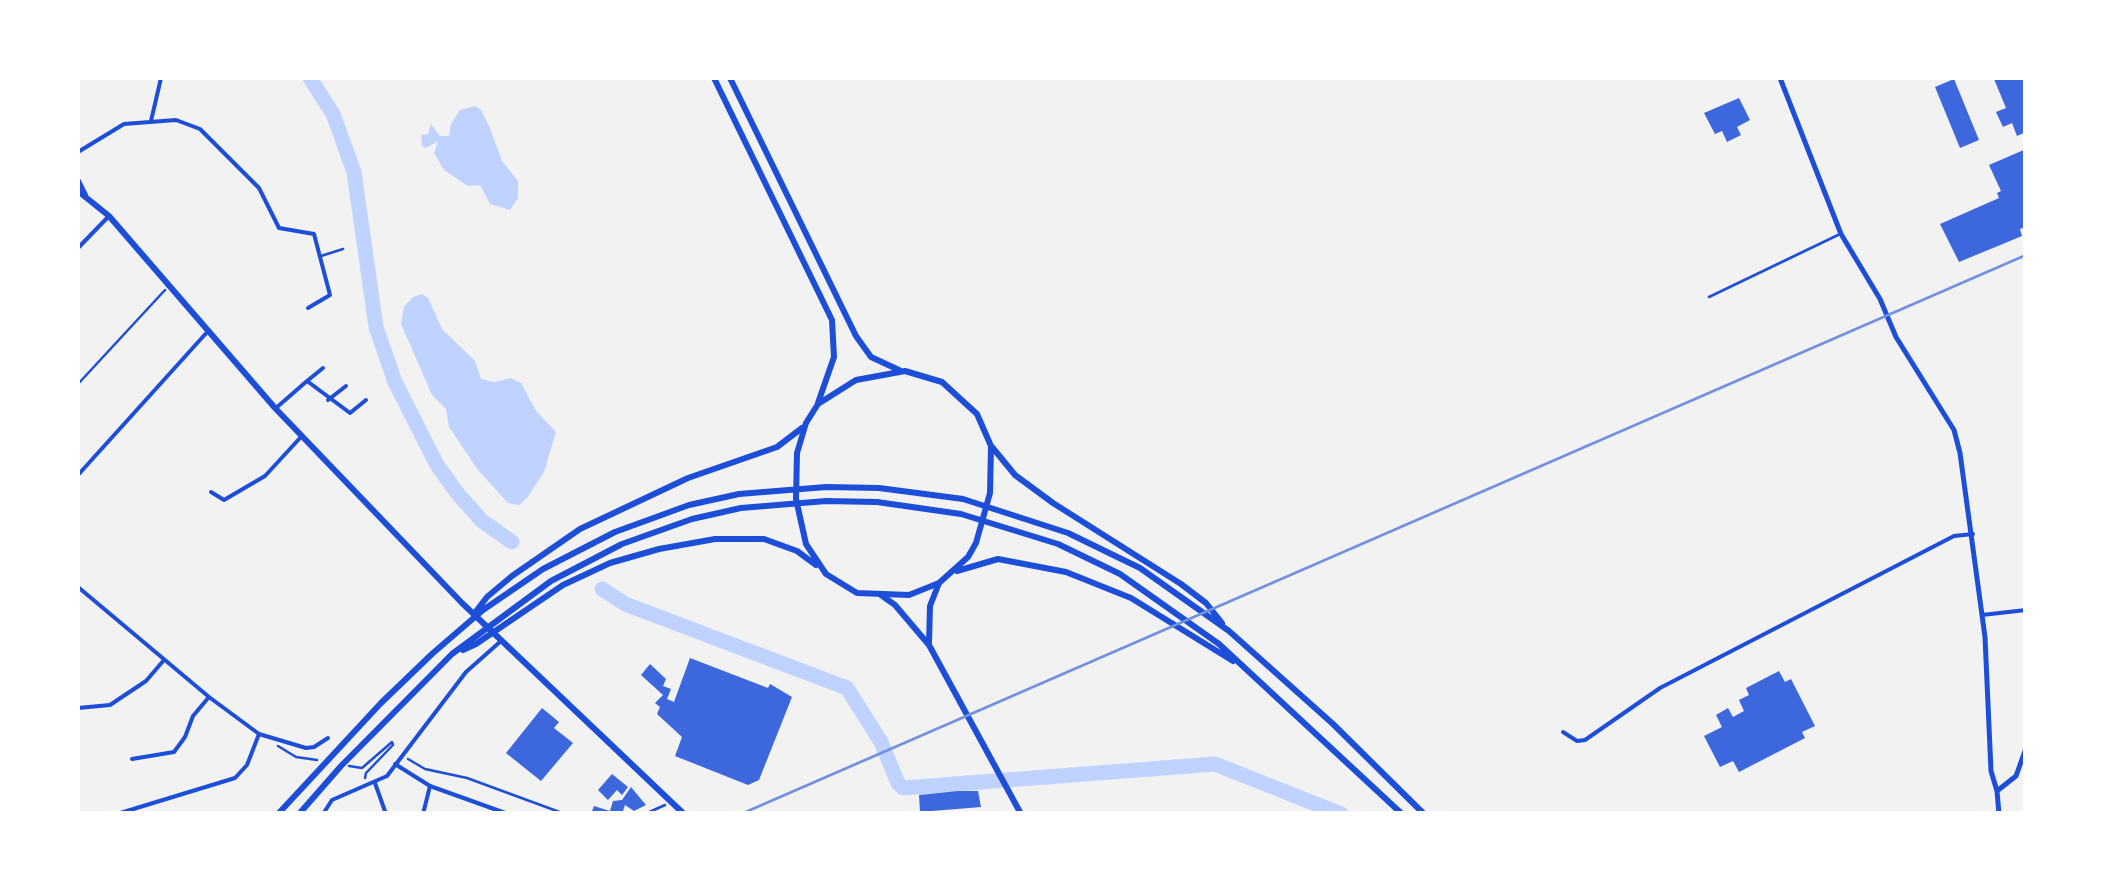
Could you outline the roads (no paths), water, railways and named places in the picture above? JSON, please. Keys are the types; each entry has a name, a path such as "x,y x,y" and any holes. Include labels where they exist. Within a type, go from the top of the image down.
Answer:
{"main road":[{"path":"714,78 832,320 834,357 818,404 806,423 795,466 796,498 806,544 824,571"},
{"path":"730,78 863,348 881,363 930,377 958,394 977,414 991,446 1015,475 1206,602 1229,631"},
{"path":"78,180 86,196"},
{"path":"78,191 109,216 276,408 501,641 684,814"},
{"path":"818,404 856,380 905,371"},
{"path":"278,814 382,702 512,576 580,530 688,478 777,447 806,423"},
{"path":"498,623 610,564 698,542 764,540 797,551 857,593 910,595 939,583 952,572 968,556 980,534 990,493 991,446"},
{"path":"481,608 542,569 615,532 690,505 739,494 826,487 879,488 963,498 1068,533 1140,568 1229,631 1333,724 1424,814"},
{"path":"298,814 452,654 474,642 551,580 622,544 692,520 740,508 826,501 877,502 961,514 1058,544 1120,574 1219,644 1402,814"},
{"path":"952,572 998,559 1066,572 1131,598 1243,667"},
{"path":"929,644 930,606 939,583"},
{"path":"881,595 929,644 1021,814"}],"street":[{"path":"152,121 161,78"},
{"path":"1780,78 1841,234 1880,299 1896,336 1954,430 1973,534 1982,616 1990,771 1999,814"},
{"path":"78,152 116,127 176,120 200,129 259,188 280,228 314,234 330,295 308,308"},
{"path":"78,248 109,216"},
{"path":"78,475 209,330"},
{"path":"276,408 324,368"},
{"path":"307,382 350,414 366,400"},
{"path":"328,400 346,386"},
{"path":"211,492 224,500 265,476 302,436"},
{"path":"1563,732 1577,741 1585,740 1660,688 1954,536 1973,534"},
{"path":"78,587 210,698 260,734 306,748 328,738"},
{"path":"1982,616 2026,610"},
{"path":"323,814 332,800 387,776 466,672 501,641"},
{"path":"78,708 110,706 146,680 164,660"},
{"path":"132,759 174,752 186,737 193,716 210,698"},
{"path":"117,814 234,778 247,765 260,734"},
{"path":"1997,791 2016,776 2026,748"},
{"path":"396,764 412,778 508,814"},
{"path":"375,783 386,814"},
{"path":"423,814 430,786"}],"lane":[{"path":"1709,298 1841,234"},
{"path":"320,256 343,249"}],"water":[{"path":"475,106 489,126 502,161 518,181 518,198 510,210 490,204 480,185 468,186 444,170 434,153 438,141 426,148 422,146 421,135 428,134 431,124 440,136 449,136 460,110"},
{"path":"422,294 428,298 442,329 475,361 481,379 494,382 511,378 521,383 536,411 556,432 544,472 519,505 508,503 478,470 449,427 446,409 432,395 401,324 404,307"}],"waterway":[{"path":"310,78 333,114 354,172 376,327 395,382 437,465 458,494 482,521 512,542"},
{"path":"602,589 625,604 847,688 881,742 903,788 1215,764 1341,814"}],"railway":[{"path":"741,814 2026,255"}]}
